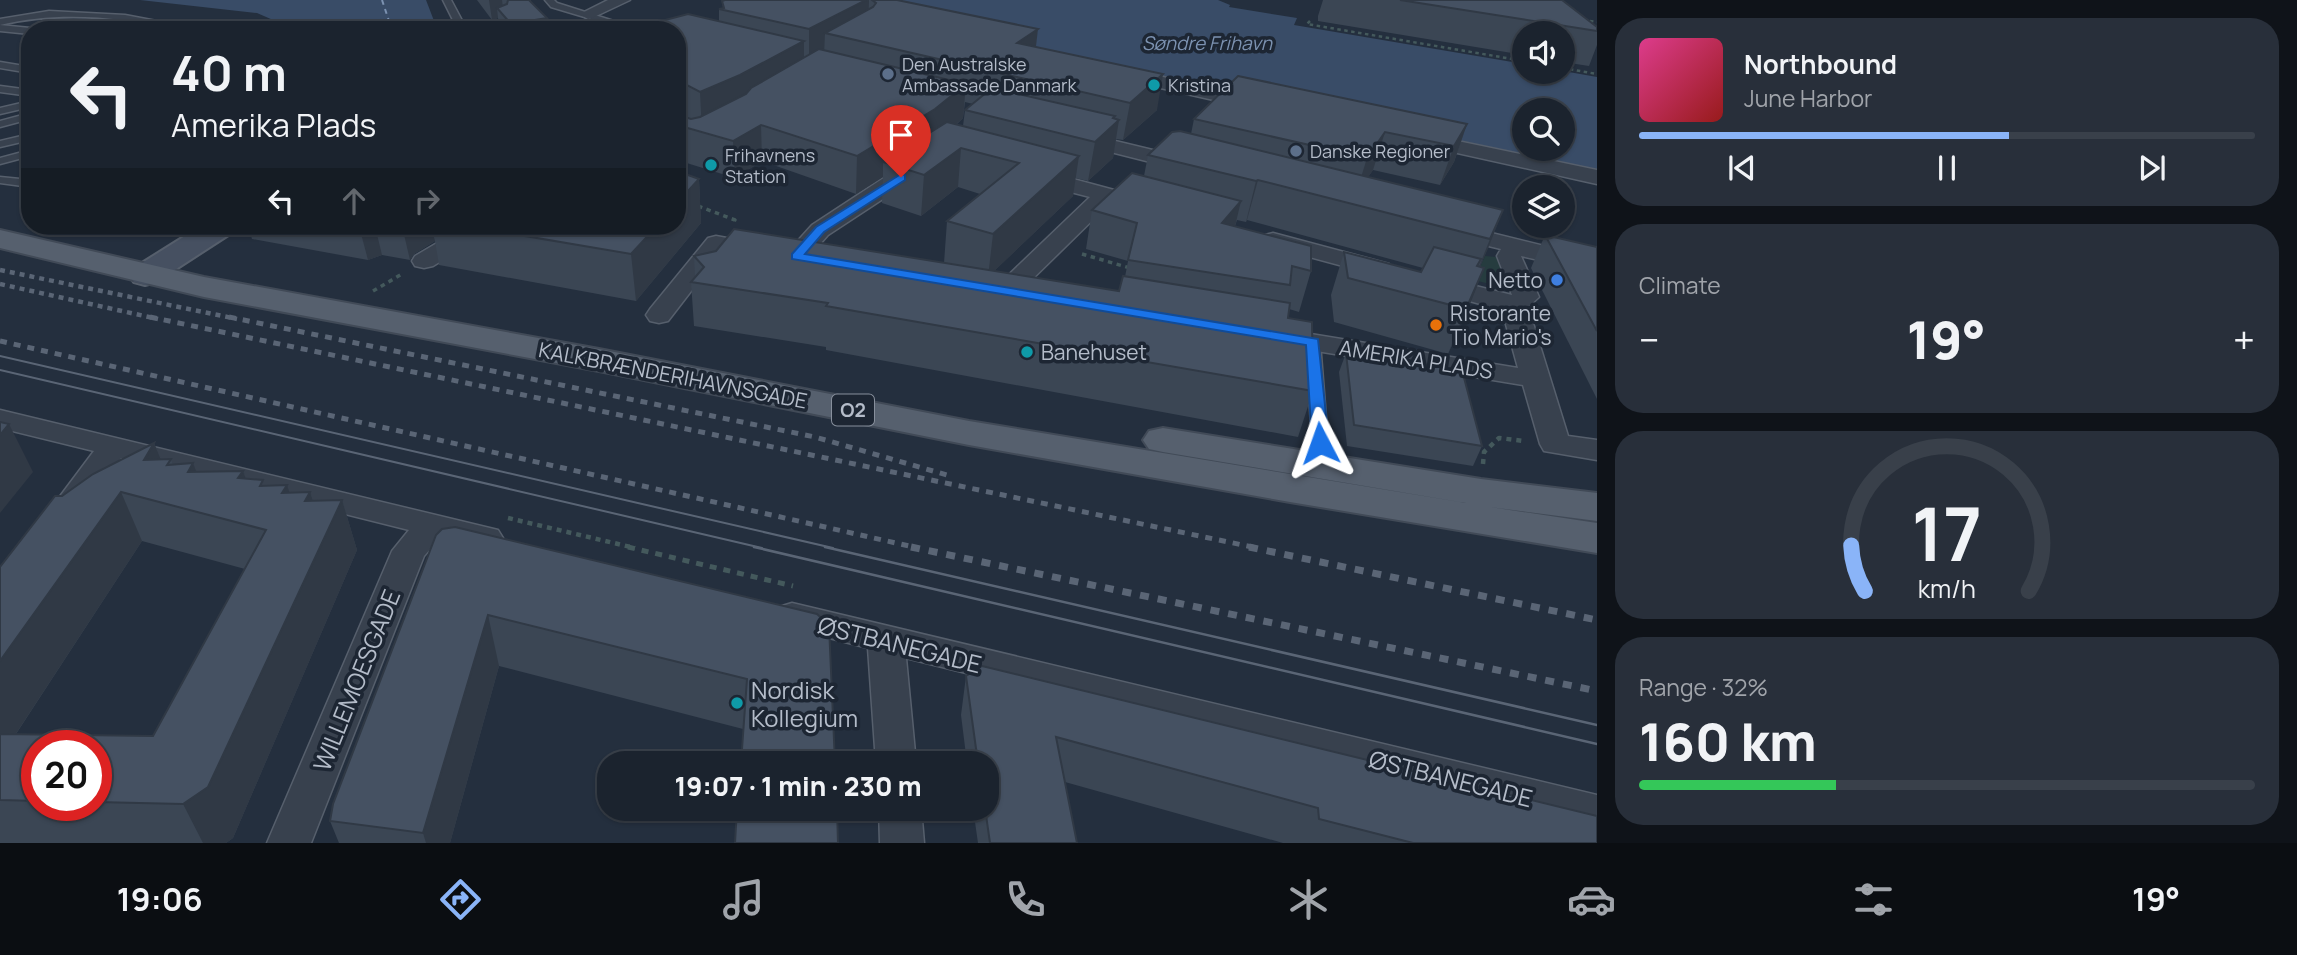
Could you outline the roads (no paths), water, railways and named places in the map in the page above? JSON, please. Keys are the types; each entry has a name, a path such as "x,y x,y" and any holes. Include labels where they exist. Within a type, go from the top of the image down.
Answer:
{"main road":[{"path":"0,218 21,222"},
{"name":"KALKBRÆNDERIHAVNSGADE","path":"75,235 585,357 969,433 1290,489 1597,538"},
{"name":"KALKBRÆNDERIHAVNSGADE","path":"0,239 150,254 984,409 1481,492 1597,507"}],"street":[{"path":"588,14 622,0"},
{"path":"1105,71 1278,108"},
{"path":"1050,131 1207,170"},
{"path":"1400,135 1597,177"},
{"path":"796,256 820,230 930,158"},
{"path":"1018,172 1169,212"},
{"path":"1006,291 1105,195"},
{"path":"1432,225 1597,266"},
{"path":"1248,233 1514,305 1526,297 1509,256 1515,246"},
{"path":"150,254 199,235"},
{"path":"414,266 467,235"},
{"path":"659,315 716,243 821,261"},
{"path":"978,287 1032,296"},
{"path":"1514,305 1555,444 1597,450"},
{"name":"AMERIKA PLADS","path":"1246,331 1536,379"},
{"path":"0,419 514,545"},
{"path":"49,533 113,447"},
{"name":"WILLEMOESGADE","path":"289,843 409,551 434,524"},
{"name":"ØSTBANEGADE","path":"767,610 1597,813"},
{"path":"887,641 895,751"},
{"path":"901,821 902,843"}],"lane":[{"path":"447,0 458,21"},
{"path":"549,4 569,0"},
{"path":"549,4 610,21"},
{"path":"0,22 41,12 68,12 134,21"},
{"path":"0,29 21,30"},
{"path":"0,59 19,68"},
{"path":"0,65 19,68"},
{"path":"0,89 21,100"},
{"path":"0,114 21,107"},
{"path":"0,114 21,107"},
{"path":"0,142 21,137"},
{"path":"0,180 21,183"},
{"path":"1313,342 1320,443"}],"water":[{"path":"140,0 426,0 434,21 275,21 257,13"},
{"name":"Søndre Frihavn","path":"807,0 1218,0 1230,5 1229,7 1297,18 1294,25 1512,62 1512,84 1575,84 1575,73 1597,77 1597,170 1555,161 1575,161 1575,98 1512,98 1512,152"}],"tram line":[{"path":"0,356 833,548"},
{"path":"0,370 762,548"},
{"path":"754,547 1597,744"},
{"path":"825,547 1597,725"}],"railway":[{"path":"0,270 237,319"},
{"path":"0,284 158,319"},
{"path":"150,317 1257,548"},
{"path":"229,317 815,437 947,475"},
{"path":"0,341 918,548"},
{"path":"911,547 1597,691"},
{"path":"1249,547 1597,620"}],"place":[{"name":"Den Australske Ambassade Danmark","path":"888,74"},
{"name":"Kristina","path":"1154,85"},
{"name":"Danske Regioner","path":"1296,151"},
{"name":"Frihavnens Station","path":"711,165"},
{"name":"Netto","path":"1557,280"},
{"name":"Ristorante Tio Mario's","path":"1436,325"},
{"name":"Banehuset","path":"1027,352"},
{"name":"Nordisk Kollegium","path":"737,703"}]}
